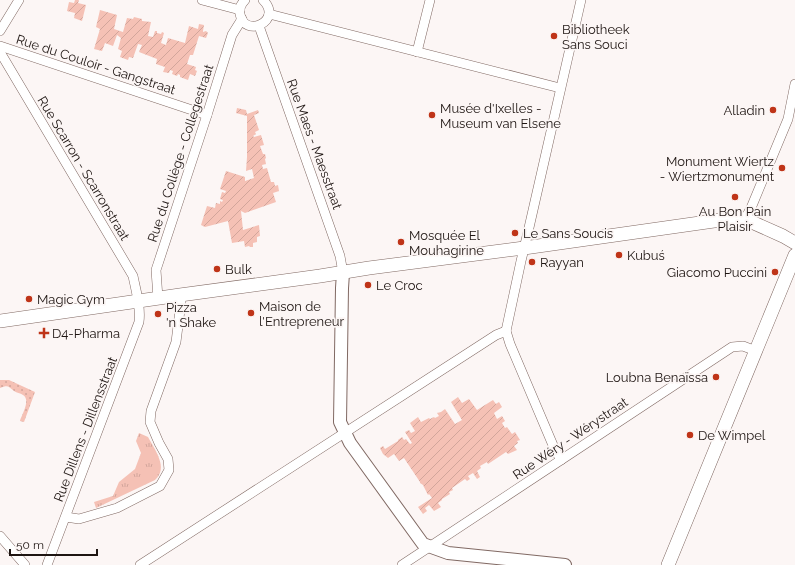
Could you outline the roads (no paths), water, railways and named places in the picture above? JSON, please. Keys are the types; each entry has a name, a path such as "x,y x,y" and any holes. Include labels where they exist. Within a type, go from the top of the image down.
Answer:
{"main road":[{"path":"0,321 343,273 369,268 736,218 745,220 783,236 795,243"},
{"path":"668,565 795,255"}],"street":[{"path":"0,31 19,0"},
{"path":"202,0 240,10"},
{"path":"245,0 239,13 245,23 249,26 259,26 266,21 269,14 269,9 264,0"},
{"path":"417,52 430,0"},
{"path":"561,460 552,443 506,332 580,0"},
{"path":"269,14 560,88"},
{"name":"Rue du Collège - Collegestraat","path":"158,298 156,270 232,35 242,19"},
{"name":"Rue Maes - Maesstraat","path":"259,26 340,256 343,273"},
{"name":"Rue du Couloir - Gangstraat","path":"0,46 207,115"},
{"name":"Rue Scarron - Scarronstraat","path":"0,52 133,276 138,301"},
{"path":"745,220 789,128 788,119 795,84"},
{"path":"343,273 340,422 350,443 423,544 448,553 564,565"},
{"path":"66,517 79,519 117,508 160,486 169,470 168,459 158,443 150,422 151,411 176,342 181,302 180,295"},
{"name":"Rue Dillens - Dillensstraat","path":"47,565 139,322 140,316 138,301"},
{"path":"140,565 496,335 506,332"},
{"name":"Rue Wéry - Wérystraat","path":"402,565 732,348 743,346 756,351"},
{"path":"0,536 25,565"}],"place":[{"name":"Bibliotheek Sans Souci","path":"554,36"},
{"name":"Alladin","path":"773,110"},
{"name":"Musée d'Ixelles - Museum van Elsene","path":"432,115"},
{"name":"Monument Wiertz - Wiertzmonument","path":"782,168"},
{"name":"Au Bon Pain Plaisir","path":"735,197"},
{"name":"Le Sans Soucis","path":"515,233"},
{"name":"Mosquée El Mouhagirine","path":"401,242"},
{"name":"Kubuś","path":"619,255"},
{"name":"Rayyan","path":"532,262"},
{"name":"Bulk","path":"217,269"},
{"name":"Giacomo Puccini","path":"775,272"},
{"name":"Le Croc","path":"368,285"},
{"name":"Magic Gym","path":"29,299"},
{"name":"Maison de l'Entrepreneur","path":"251,313"},
{"name":"Pizza 'n Shake","path":"158,314"},
{"name":"D4-Pharma","path":"44,333"},
{"name":"Loubna Benaïssa","path":"716,377"},
{"name":"De Wimpel","path":"690,435"}]}
